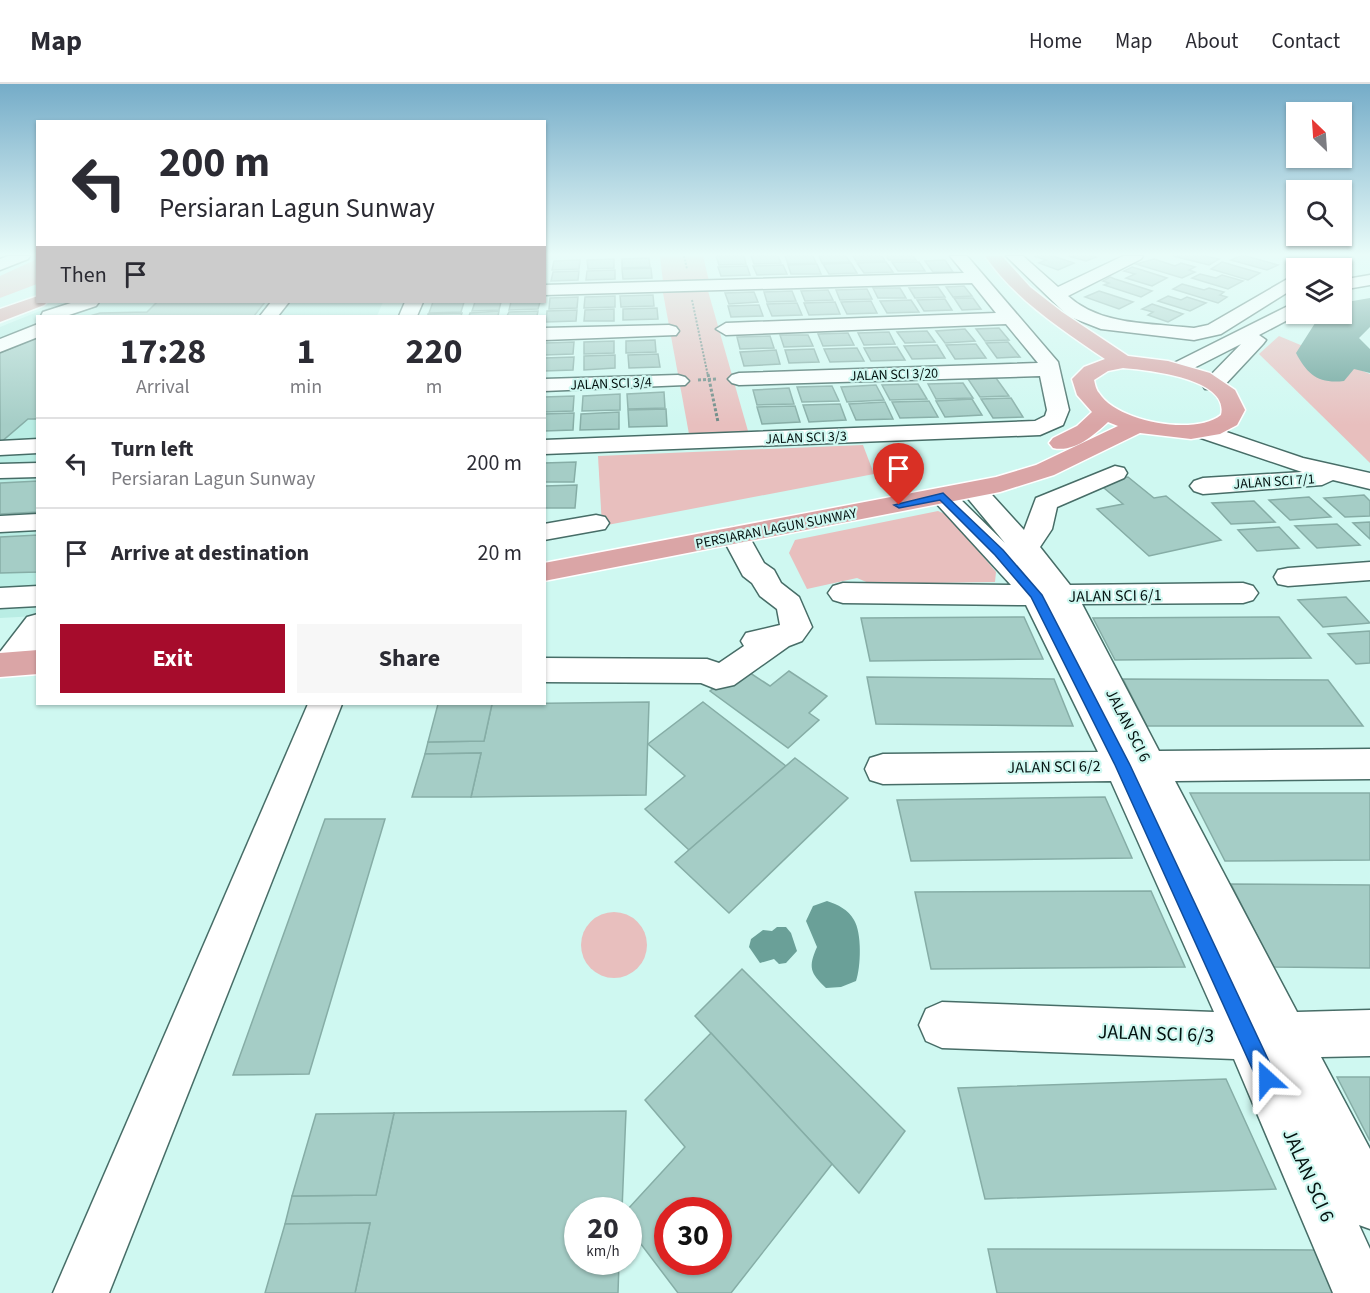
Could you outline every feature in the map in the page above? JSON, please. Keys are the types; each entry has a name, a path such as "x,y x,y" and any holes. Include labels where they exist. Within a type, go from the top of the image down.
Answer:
{"main road":[{"path":"1037,312 1113,363"},
{"path":"1051,312 1113,363"},
{"path":"1113,363 1177,369 1213,384 1232,403 1234,412 1230,420 1219,427 1203,431 1183,432 1138,425 1106,412 1090,401 1083,389 1083,379 1090,370 1113,363"},
{"name":"PERSIARAN LAGUN SUNWAY","path":"546,555 1010,465 1085,431 1106,412"},
{"name":"PERSIARAN LAGUN SUNWAY","path":"546,572 958,493 1045,470 1138,425"}],"street":[{"path":"0,336 27,312"},
{"path":"1005,312 1048,362 1049,369"},
{"path":"1076,312 1101,323 1206,333 1240,312"},
{"path":"1177,369 1286,314"},
{"path":"726,328 1010,318"},
{"path":"1213,384 1238,357 1273,327 1278,318"},
{"path":"0,346 36,331"},
{"path":"546,334 669,331"},
{"path":"1216,350 1238,357"},
{"name":"JALAN SCI 3/20","path":"739,379 1049,369"},
{"name":"JALAN SCI 3/3","path":"546,447 1040,428 1054,420 1058,410 1049,369"},
{"name":"JALAN SCI 3/4","path":"546,385 678,381"},
{"path":"1230,420 1360,477"},
{"path":"1203,431 1295,463 1360,477"},
{"path":"0,448 36,446"},
{"path":"0,471 36,470"},
{"path":"1012,550 1037,535 1045,503 1115,473"},
{"name":"JALAN SCI 7/1","path":"1203,486 1360,477"},
{"name":"JALAN SCI 6","path":"958,493 1012,550 1049,595 1136,765 1267,1036 1361,1293"},
{"path":"0,524 36,522"},
{"path":"546,532 596,523"},
{"path":"546,670 707,671 716,677 729,675 769,631 791,633 797,627 796,617 782,594 753,569 741,534"},
{"path":"1288,577 1370,572"},
{"name":"JALAN SCI 6/1","path":"843,593 1049,595 1243,593"},
{"path":"0,598 36,596"},
{"path":"83,1290 325,705"},
{"name":"JALAN SCI 6/2","path":"883,769 1370,764"},
{"name":"JALAN SCI 6/3","path":"942,1025 1267,1036 1370,1033"},
{"name":"JALAN SCI 6","path":"1267,1036 1370,1203"}],"path":[{"path":"695,312 722,440"},
{"path":"669,331 726,328"},
{"path":"678,381 739,379"}],"shaded area":[{"path":"36,312 379,312 377,315 36,315 36,616 0,618 0,327"},
{"path":"667,312 714,312 748,431 689,434"},
{"path":"1279,336 1370,374 1370,463 1259,354"},
{"path":"863,445 874,474 602,526 598,456"},
{"path":"938,511 950,516 996,572 995,582 871,584 857,578 807,589 789,553 795,540"},
{"path":"614,912 627,914 637,922 645,932 647,945 645,958 637,968 627,976 614,978 601,976 591,968 583,958 581,945 583,932 591,922 601,914"}],"water":[{"path":"1352,312 1370,312 1370,327 1359,338 1370,349 1370,373 1354,369 1344,381 1327,381 1309,372 1296,353 1314,324 1352,324"},
{"path":"827,901 846,910 857,926 860,959 858,975 856,981 841,987 826,988 812,969 812,960 817,947 806,921 813,906"},
{"path":"777,927 786,927 791,933 797,951 786,963 779,964 774,959 760,963 749,947 751,939 763,930 772,931"}],"building":[{"path":"257,312 255,315 93,315 100,313"},
{"path":"499,312 498,315 469,315 470,313"},
{"path":"509,312 538,312 537,315 508,315"},
{"path":"547,312 577,312 576,321 546,322"},
{"path":"585,312 614,312 614,321 584,321"},
{"path":"623,312 657,312 658,319 623,320"},
{"path":"730,312 762,312 763,316 731,317"},
{"path":"771,312 801,312 802,315 772,316"},
{"path":"808,312 840,314 809,315"},
{"path":"846,312 877,313 847,314"},
{"path":"1152,312 1183,314 1168,322 1148,315"},
{"path":"462,313 461,315 428,314"},
{"path":"999,328 1009,340 985,341 976,329"},
{"path":"965,329 975,341 945,343 936,331"},
{"path":"927,331 935,342 905,343 897,332"},
{"path":"889,332 895,344 864,345 858,333"},
{"path":"848,333 854,345 823,346 818,334"},
{"path":"780,335 808,335 813,346 784,347"},
{"path":"770,336 774,348 740,349 737,337"},
{"path":"36,338 36,419 28,419 0,443 0,353"},
{"path":"655,340 656,352 626,353 626,341"},
{"path":"614,341 614,353 584,354 584,342"},
{"path":"574,342 573,354 546,355 546,343"},
{"path":"1008,342 1020,357 997,358 986,343"},
{"path":"976,344 986,358 955,359 946,345"},
{"path":"937,345 945,358 912,359 904,346"},
{"path":"897,347 905,360 871,361 864,348"},
{"path":"857,348 864,361 830,362 824,349"},
{"path":"814,349 819,362 789,363 785,350"},
{"path":"776,350 780,364 744,366 740,352"},
{"path":"658,354 660,367 629,368 628,355"},
{"path":"615,355 615,368 584,370 584,356"},
{"path":"574,357 573,370 546,371 546,358"},
{"path":"996,378 1009,396 980,397 968,379"},
{"path":"963,383 973,398 936,399 928,384"},
{"path":"918,384 927,399 890,400 882,385"},
{"path":"876,385 884,400 847,402 841,387"},
{"path":"832,386 839,401 802,402 797,387"},
{"path":"789,388 794,404 757,405 753,390"},
{"path":"664,392 665,408 628,409 627,394"},
{"path":"620,394 620,410 582,411 583,396"},
{"path":"574,396 573,411 546,412 546,397"},
{"path":"1011,398 1023,417 993,418 981,399"},
{"path":"972,399 982,415 945,417 936,401"},
{"path":"929,401 938,417 900,418 892,402"},
{"path":"885,402 893,419 856,420 849,404"},
{"path":"840,404 846,420 809,422 803,405"},
{"path":"795,406 800,422 762,424 757,407"},
{"path":"666,409 667,426 629,427 628,410"},
{"path":"619,412 619,429 580,430 581,414"},
{"path":"574,413 573,430 546,431 546,414"},
{"path":"576,462 574,482 546,482 546,463"},
{"path":"1128,477 1154,498 1166,496 1221,540 1149,556 1097,509 1123,504 1098,483"},
{"path":"36,481 36,512 0,514 0,483"},
{"path":"577,485 575,508 546,508 546,486"},
{"path":"1364,495 1370,501 1370,516 1345,517 1324,498"},
{"path":"1309,497 1331,517 1290,520 1269,500"},
{"path":"1254,501 1275,522 1231,524 1212,503"},
{"path":"1370,522 1370,539 1353,523"},
{"path":"1337,524 1360,545 1317,548 1295,526"},
{"path":"1279,527 1299,548 1257,551 1238,530"},
{"path":"36,535 36,572 0,573 0,537"},
{"path":"1346,597 1370,623 1323,627 1298,600"},
{"path":"1024,617 1043,659 870,661 861,618"},
{"path":"1279,617 1311,658 1115,660 1093,618"},
{"path":"1370,631 1370,663 1356,664 1328,634"},
{"path":"741,667 770,686 789,671 827,696 809,713 819,720 788,748 710,691"},
{"path":"867,677 1054,679 1073,726 876,724"},
{"path":"1123,679 1328,680 1363,726 1147,726"},
{"path":"649,702 646,795 471,797 481,753 425,754 428,742 484,741 492,705"},
{"path":"703,702 786,766 689,850 645,809 685,776 648,744"},
{"path":"438,705 492,705 484,741 428,742"},
{"path":"481,753 471,797 412,797 425,754"},
{"path":"795,758 848,798 729,913 675,862"},
{"path":"1190,793 1370,793 1370,860 1225,861"},
{"path":"1105,797 1132,858 911,861 897,800"},
{"path":"325,819 385,819 309,1074 233,1075"},
{"path":"1231,884 1370,885 1370,968 1273,967"},
{"path":"1151,891 1185,967 931,969 915,892"},
{"path":"742,969 905,1131 859,1193 695,1016"},
{"path":"711,1033 832,1164 731,1293 678,1293 664,1275 732,1275 732,1197 654,1197 654,1261 642,1245 642,1197 639,1197 685,1147 645,1100"},
{"path":"1337,1077 1370,1077 1370,1141"},
{"path":"1226,1079 1276,1189 985,1199 958,1088"},
{"path":"626,1111 623,1197 564,1197 564,1275 619,1275 618,1293 355,1293 370,1223 285,1224 292,1196 376,1195 394,1113"},
{"path":"394,1113 376,1195 292,1196 316,1114"},
{"path":"370,1223 355,1293 265,1293 285,1224"},
{"path":"988,1249 1315,1250 1334,1293 997,1293"}],"route":[{"path":"899,505 943,496 999,552 1036,595 1122,765 1267,1079"}]}
